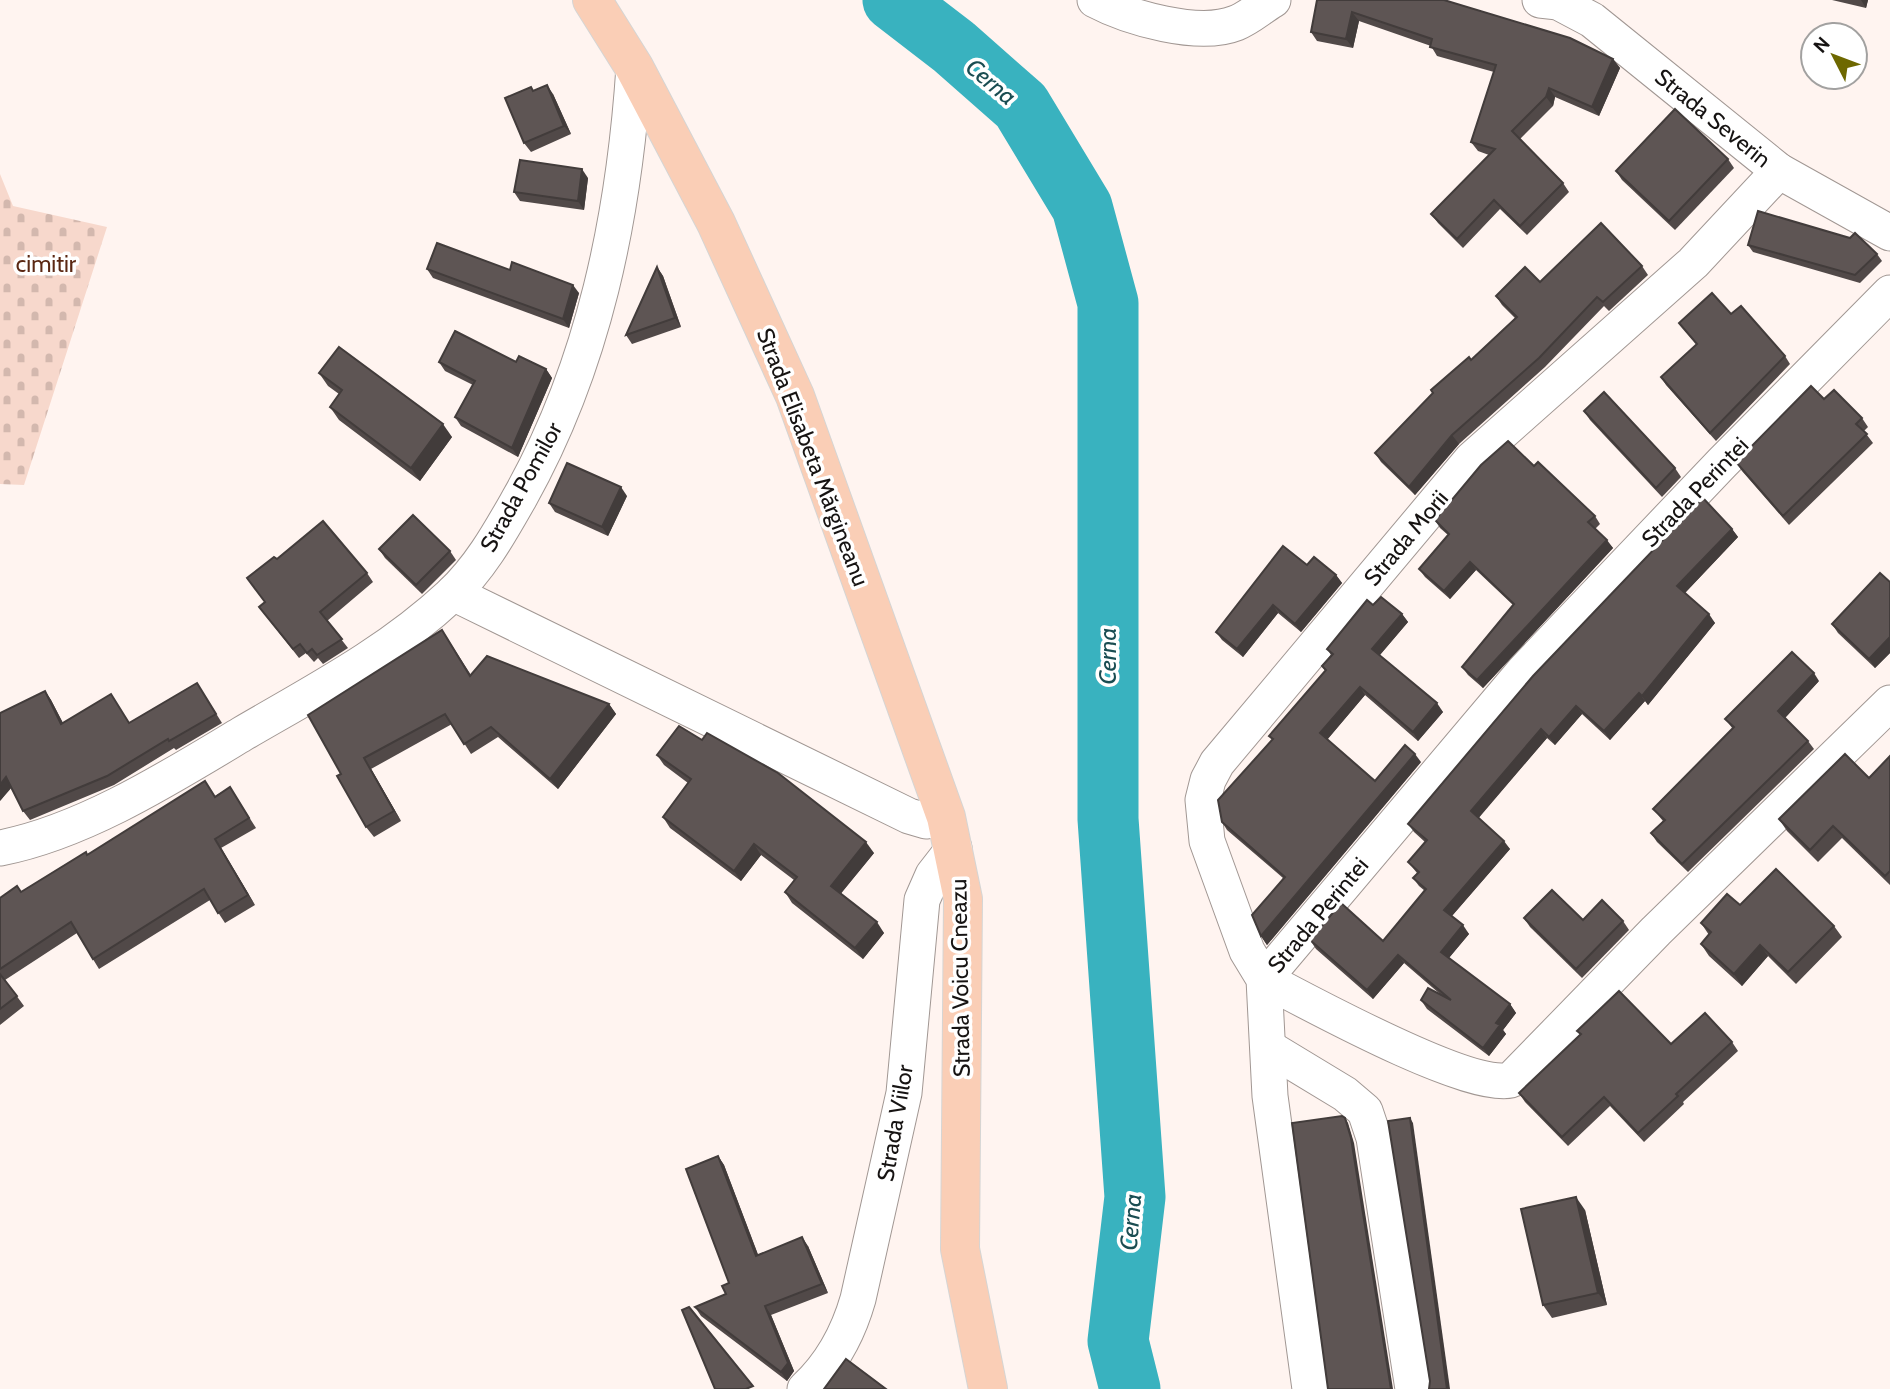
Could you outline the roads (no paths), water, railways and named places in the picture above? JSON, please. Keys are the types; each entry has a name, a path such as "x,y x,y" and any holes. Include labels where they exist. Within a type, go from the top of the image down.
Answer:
{"main road":[{"name":"Strada Elisabeta Mărgineanu","path":"592,0 635,67 716,223 795,396 950,833"},
{"name":"Strada Voicu Cneazu","path":"950,833 963,899 960,1249 988,1389"}],"street":[{"path":"1095,0 1149,20 1203,30 1236,23 1273,0"},
{"name":"Strada Severin","path":"1555,1 1592,20 1779,171 1890,233"},
{"name":"Strada Pomilor","path":"0,848 28,843 92,817 226,744 368,660 411,630 453,593 491,548 559,421 588,338 613,245 630,130 635,67"},
{"name":"Strada Morii","path":"1265,979 1247,951 1207,841 1203,800 1208,780 1217,763 1472,459 1693,263 1779,171"},
{"name":"Strada Perintei","path":"1890,293 1722,463 1524,671 1265,979 1312,1005 1453,1070 1498,1083 1511,1080 1656,931 1890,703"},
{"path":"453,593 909,816 950,833"},
{"name":"Strada Viilor","path":"805,1389 824,1372 850,1328 858,1299 904,1093 922,900 950,833"},
{"path":"1265,979 1270,1097 1310,1389"},
{"path":"1269,1048 1330,1084 1364,1111 1374,1138 1413,1389"}],"waterway":[{"name":"Cerna","path":"893,0 954,47 1021,106 1082,207 1108,303 1108,819 1135,1197 1118,1341 1130,1389"}],"park label":[{"name":"cimitir","path":"46,264"}]}
